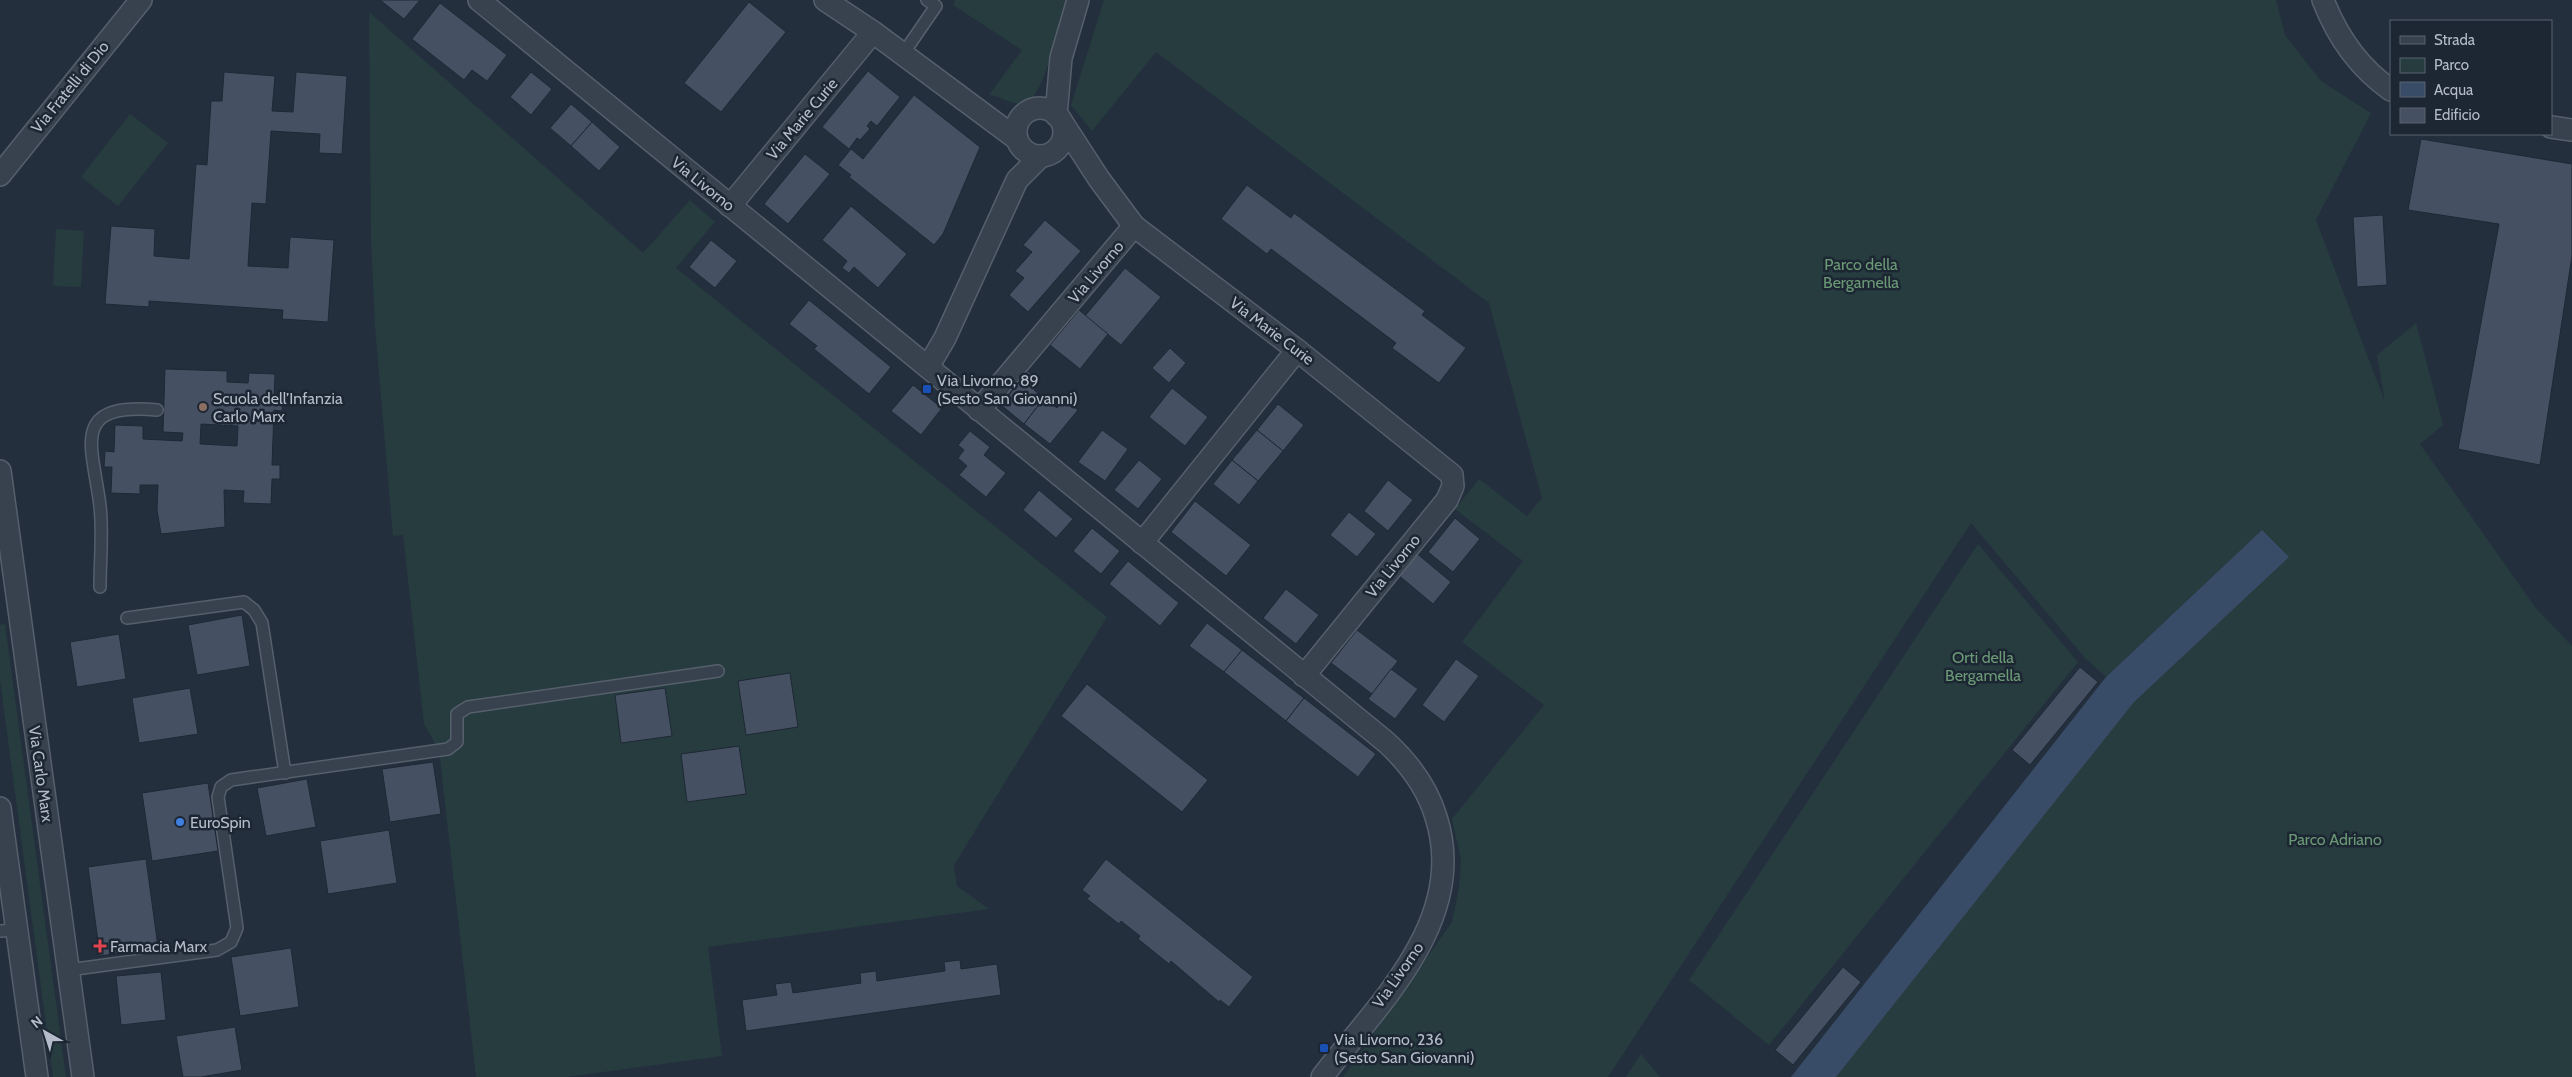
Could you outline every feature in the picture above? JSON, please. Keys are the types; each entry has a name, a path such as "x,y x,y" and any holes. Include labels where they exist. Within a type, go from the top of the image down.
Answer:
{"street":[{"name":"Via Fratelli di Dio","path":"0,175 140,0"},
{"name":"Via Livorno","path":"479,0 1386,742 1409,765 1434,810 1443,841 1445,856 1442,886 1436,909 1419,949 1322,1077"},
{"path":"824,0 873,32 966,100 1018,140 1028,153 1046,155"},
{"path":"928,368 945,338 1017,180 1018,124 1043,97 1061,58 1078,0"},
{"path":"2323,0 2339,34 2360,65 2390,89"},
{"name":"Via Marie Curie","path":"730,206 873,32"},
{"path":"1017,180 1061,144 1064,137 1059,119 1061,58"},
{"path":"966,100 1029,112 1044,109 1059,119"},
{"name":"Via Marie Curie","path":"1059,119 1099,179 1134,226 1297,350 1452,475"},
{"path":"2552,126 2572,130"},
{"name":"Via Marie Curie","path":"1046,155 1078,165 1099,179"},
{"name":"Via Livorno","path":"979,410 1134,226"},
{"path":"1142,543 1297,350"},
{"name":"Via Carlo Marx","path":"0,471 83,1077"},
{"name":"Via Livorno","path":"1304,676 1446,500 1454,486 1452,475"},
{"path":"0,808 8,930 37,1077"}],"lane":[{"path":"903,54 936,6 927,0"},
{"path":"100,588 100,507 92,469 90,443 97,423 110,412 129,407 157,410"},
{"path":"127,618 244,602 254,610 262,623 285,772"},
{"path":"68,970 217,950 231,942 237,928 218,797 222,787 231,780 448,749 457,742 457,714 468,707 718,671"}],"green space":[{"path":"955,0 1067,0 1044,75 1038,90 1031,100 1019,104 989,95 1022,50 953,5"},
{"name":"Parco della Bergamella","path":"1104,0 2276,0 2285,35 2321,81 2371,113 2316,220 2385,402 2377,355 2416,323 2443,425 2420,444 2535,607 2572,646 2572,1077 1835,1077 2250,542 2106,677 2085,658 1971,523 1608,1077 1343,1077 1452,922 1459,888 1461,860 1452,819 1544,705 1462,642 1523,561 1455,509 1479,479 1527,516 1542,498 1489,303 1156,52 1092,131 1071,105"},
{"path":"369,12 643,253 690,200 715,222 676,268 1107,617 954,865 957,886 989,909 708,947 722,1056 566,1077 476,1077 439,750 424,724 403,535 393,536 375,327 371,238"},
{"path":"130,114 168,143 118,206 81,177"},
{"path":"56,229 84,231 81,287 53,286"},
{"name":"Orti della Bergamella","path":"1978,544 2078,662 1769,1045 1689,980"},
{"path":"5,624 66,1077 53,1077 0,680 0,625"},
{"path":"1641,1054 1660,1077 1626,1077"}],"water":[{"path":"2262,530 2289,557 2134,702 1836,1077 1791,1077 2106,677"}],"building":[{"path":"380,0 420,0 404,19"},
{"path":"749,2 786,32 721,112 684,83"},
{"path":"440,3 507,55 487,81 472,70 464,80 412,39"},
{"path":"868,71 900,97 877,126 871,121 867,126 870,129 860,140 857,138 849,149 822,127"},
{"path":"224,72 275,76 272,111 293,112 296,72 347,76 342,154 319,153 320,134 271,131 266,204 252,203 248,266 288,268 290,237 334,240 328,322 282,319 283,310 149,301 149,307 105,304 111,226 155,229 154,256 189,259 196,164 207,165 211,101 222,101"},
{"path":"531,72 552,89 531,115 510,97"},
{"path":"914,95 980,147 943,234 934,245 849,177 851,175 838,165 851,149 863,159"},
{"path":"571,104 592,122 571,146 550,128"},
{"path":"592,122 620,147 599,171 571,146"},
{"path":"2421,139 2572,164 2572,256 2540,465 2458,449 2499,224 2408,210"},
{"path":"805,154 830,174 788,224 764,204"},
{"path":"1247,185 1291,218 1294,213 1425,311 1422,315 1466,348 1439,383 1392,348 1396,343 1271,249 1267,254 1221,219"},
{"path":"851,206 907,254 878,288 854,267 849,273 842,268 847,261 822,240"},
{"path":"2383,215 2387,285 2357,287 2353,217"},
{"path":"1045,220 1081,251 1028,312 1009,295 1024,278 1015,271 1032,252 1023,245"},
{"path":"711,240 737,261 715,288 689,267"},
{"path":"1125,268 1161,297 1121,345 1085,316"},
{"path":"809,300 891,367 869,394 814,349 817,346 789,324"},
{"path":"1079,310 1108,334 1080,369 1050,345"},
{"path":"1170,348 1186,363 1169,383 1152,368"},
{"path":"165,369 227,371 227,382 248,383 249,373 275,374 274,400 283,401 282,411 274,410 272,465 280,465 280,479 272,479 271,504 243,503 244,491 224,490 225,527 161,534 157,510 158,485 140,485 140,494 111,493 112,467 104,467 105,451 114,452 115,425 143,426 143,439 182,441 183,433 163,432","holes":["201,424 238,426 237,446 200,444"]},
{"path":"1028,371 1041,381 1034,390 1044,398 1024,424 1001,405"},
{"path":"913,385 942,408 921,435 891,411"},
{"path":"1172,388 1208,417 1185,446 1149,417"},
{"path":"1044,398 1057,408 1064,399 1078,410 1050,444 1024,424"},
{"path":"1278,404 1304,425 1283,451 1257,430"},
{"path":"1102,430 1128,449 1105,481 1078,462"},
{"path":"1257,430 1283,451 1258,481 1232,460"},
{"path":"970,431 990,447 984,455 1006,473 986,497 959,475 967,466 958,458 964,450 958,445"},
{"path":"1139,460 1162,479 1138,509 1114,490"},
{"path":"1232,460 1258,481 1239,505 1213,484"},
{"path":"1388,480 1413,500 1388,531 1364,511"},
{"path":"1039,490 1073,519 1056,538 1023,510"},
{"path":"1195,501 1251,545 1226,576 1171,532"},
{"path":"1349,512 1376,534 1357,557 1330,535"},
{"path":"1455,518 1480,539 1453,572 1428,552"},
{"path":"1092,528 1120,551 1101,574 1073,551"},
{"path":"1415,552 1451,582 1433,604 1397,574"},
{"path":"1128,561 1179,603 1160,626 1109,584"},
{"path":"1286,589 1319,615 1296,644 1263,618"},
{"path":"242,615 250,666 197,675 188,625"},
{"path":"1207,623 1242,650 1224,672 1189,646"},
{"path":"1357,630 1398,661 1372,694 1331,663"},
{"path":"119,634 126,679 77,687 70,642"},
{"path":"1242,650 1304,698 1286,721 1224,672"},
{"path":"1456,659 1479,676 1444,722 1422,705"},
{"path":"2080,667 2098,682 2030,765 2012,750"},
{"path":"1391,669 1418,689 1395,719 1368,699"},
{"path":"790,673 798,727 746,735 738,681"},
{"path":"1087,684 1208,780 1182,812 1061,716"},
{"path":"190,688 198,734 139,743 132,698"},
{"path":"665,688 672,736 621,743 615,695"},
{"path":"1304,698 1376,754 1358,777 1286,721"},
{"path":"739,746 746,794 687,802 681,754"},
{"path":"433,762 441,814 390,822 382,769"},
{"path":"307,779 316,827 266,836 257,788"},
{"name":"EuroSpin","path":"208,783 218,851 152,861 142,793"},
{"path":"389,830 397,883 328,894 320,841"},
{"path":"146,859 158,947 100,956 88,867"},
{"path":"1106,859 1253,977 1229,1007 1220,1000 1219,1002 1171,961 1169,964 1138,939 1140,936 1121,921 1119,924 1087,899 1090,896 1082,890"},
{"path":"291,948 299,1007 240,1016 231,957"},
{"path":"960,960 961,969 997,964 1001,995 746,1031 742,1000 777,995 775,984 791,982 793,993 861,983 860,973 876,971 877,981 945,971 944,962"},
{"path":"1843,967 1861,982 1793,1065 1775,1050"},
{"path":"161,972 166,1020 121,1025 116,976"},
{"path":"235,1027 242,1070 201,1077 183,1077 176,1036"}],"place":[{"name":"Via Livorno, 89 (Sesto San Giovanni)","path":"927,389"},
{"name":"Scuola dell’Infanzia Carlo Marx","path":"203,407"},
{"name":"EuroSpin","path":"180,822"},
{"name":"Farmacia Marx","path":"100,946"},
{"name":"Via Livorno, 236 (Sesto San Giovanni)","path":"1324,1048"}],"park label":[{"name":"Parco Adriano","path":"2335,839"}]}
